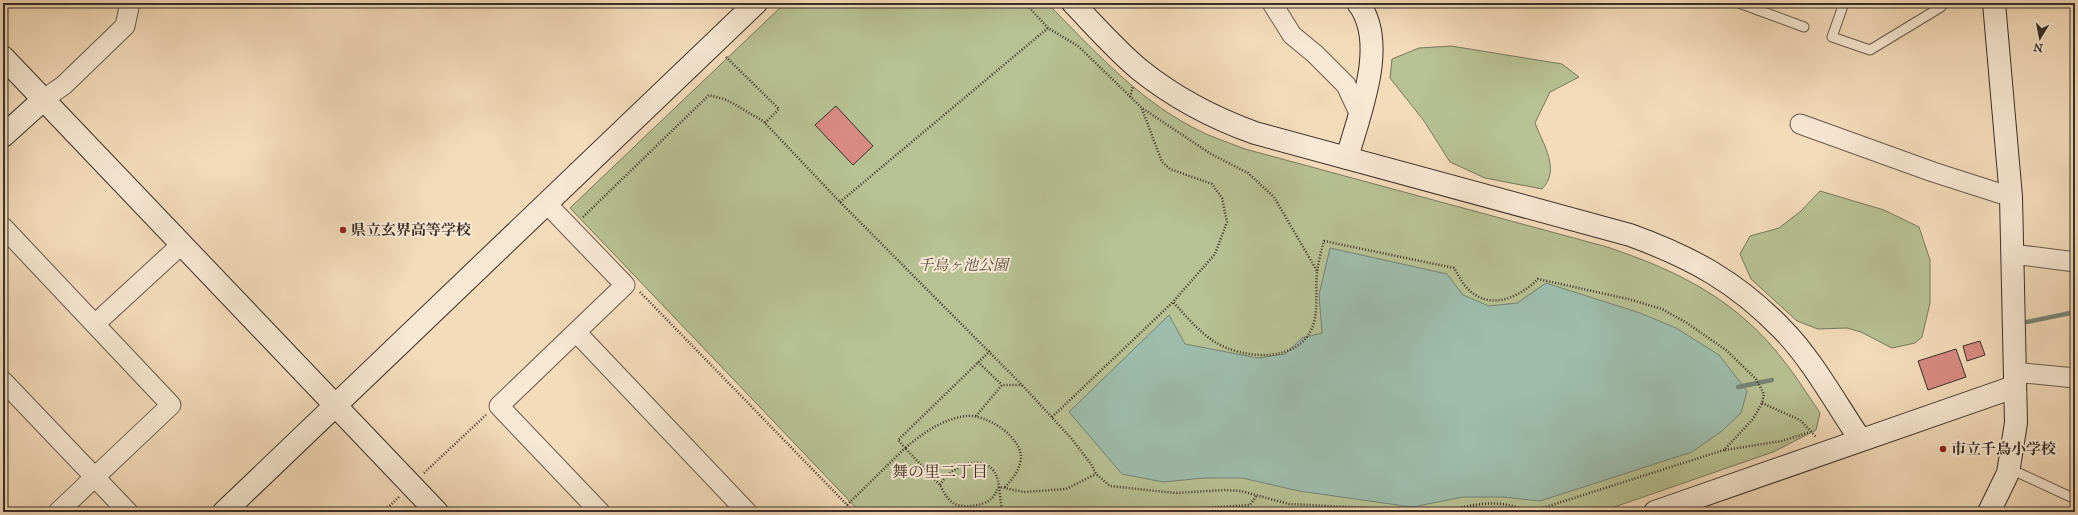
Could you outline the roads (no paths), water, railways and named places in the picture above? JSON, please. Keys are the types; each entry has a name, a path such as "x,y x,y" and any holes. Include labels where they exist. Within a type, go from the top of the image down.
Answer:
{"street":[{"path":"3,136 44,100 64,85 125,26 130,3"},
{"path":"224,512 756,3"},
{"path":"1073,3 1140,70 1180,98 1219,120 1255,133 1630,235 1666,248 1709,269 1745,296 1784,330 1810,364 1860,439"},
{"path":"1272,3 1292,35 1315,54 1346,85 1359,113"},
{"path":"1347,158 1369,75 1372,48 1371,31 1364,11 1358,3"},
{"path":"1989,512 2008,473 2016,423 2014,380 2013,254 2010,197 1994,3"},
{"path":"3,57 438,512"},
{"path":"1800,124 1933,172 2010,197"},
{"path":"546,204 625,285 577,333 499,406 600,512"},
{"path":"3,227 172,405 58,512"},
{"path":"95,324 182,244"},
{"path":"2013,254 2075,262"},
{"path":"577,333 747,512"},
{"path":"1655,512 1832,450 2014,380 2075,378"},
{"path":"3,381 128,512"}],"lane":[{"path":"1739,3 1804,27"},
{"path":"1844,3 1832,37 1870,50 1940,7"},
{"path":"2008,473 2019,473 2075,499"}],"waterway":[{"path":"2027,322 2075,312"},
{"path":"1738,387 1772,380"}],"place":[{"name":"県立玄界高等学校","path":"343,230"},
{"name":"市立千鳥小学校","path":"1943,449"}],"district":[{"name":"舞の里二丁目","path":"940,471"}],"park label":[{"name":"千鳥ヶ池公園","path":"963,265"}]}
